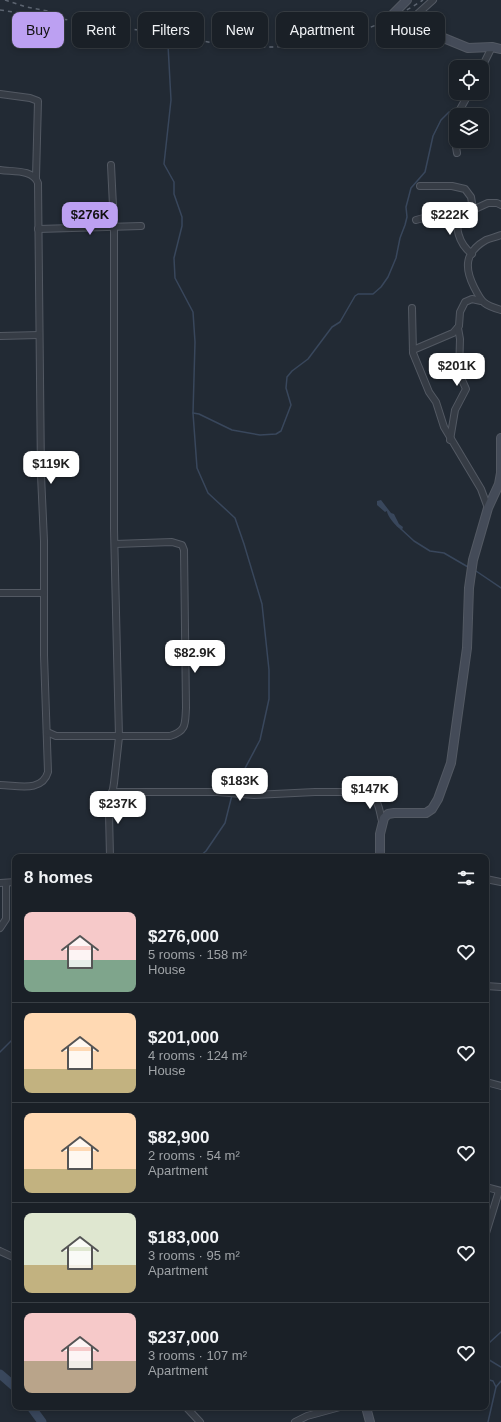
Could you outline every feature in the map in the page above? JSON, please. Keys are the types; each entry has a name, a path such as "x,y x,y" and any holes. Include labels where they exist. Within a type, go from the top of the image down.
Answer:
{"street":[{"path":"395,12 407,0"},
{"path":"420,12 433,0"},
{"path":"445,39 468,48 492,47 501,49"},
{"path":"486,60 492,47"},
{"path":"0,94 30,98 38,101 36,177 38,183 41,475 44,541 48,772 46,779 42,784 35,786 0,785"},
{"path":"456,148 457,153"},
{"path":"110,854 109,813 119,737 115,544 114,227 112,165"},
{"path":"0,170 31,174 36,177"},
{"path":"420,186 452,186 465,189 471,197 473,209"},
{"path":"416,220 427,217 443,217 473,209 488,203 501,205"},
{"path":"461,212 457,222 457,230 464,246 472,254"},
{"path":"38,229 141,226"},
{"path":"501,235 488,239 479,245 472,254 467,268 468,276 481,301 485,305 501,310"},
{"path":"450,440 455,410 466,388 459,373 460,339 458,328 460,312 465,302 472,299 481,301"},
{"path":"412,308 413,350 450,440 481,489 488,508"},
{"path":"413,350 449,334 458,328"},
{"path":"0,336 39,335"},
{"path":"382,821 388,814 426,813 432,809 438,799 451,763 467,648 469,588 472,567 488,508 499,484 501,472 501,438"},
{"path":"47,732 56,736 170,736 179,734 184,728 186,708 186,574 184,550 178,543 115,544"},
{"path":"0,592 44,593"},
{"path":"112,792 218,792 254,795 315,792 367,792 374,796 378,802 382,821 380,854"},
{"path":"489,880 501,882"},
{"path":"0,928 6,919 3,883"},
{"path":"489,986 501,987"},
{"path":"489,1083 501,1086"},
{"path":"489,1188 500,1191 489,1225"},
{"path":"0,1251 12,1257"},
{"path":"189,1410 200,1422"},
{"path":"295,1422 307,1416 329,1410"},
{"path":"367,1410 370,1422"}],"water":[{"path":"381,500 391,513 394,514 399,524 403,527 402,530 393,522 387,511 385,512 377,505 377,501"}],"waterway":[{"path":"168,48 171,100 164,164 174,182 174,194 182,217 182,226 174,258 175,278 193,312 195,342 193,413 197,468 208,493 235,518 262,604 269,670 269,699 260,740 233,791"},
{"path":"193,413 199,414 232,430 260,435 276,434 281,431 291,405 286,388 287,377 292,371 308,359 332,327 340,322 355,296 358,294 373,294 381,287 388,277 396,258 400,238 405,225 407,217 406,207 411,188 425,172 433,136 441,120 449,112"},
{"path":"401,529 414,541 430,551 444,553 468,567"},
{"path":"476,571 501,588"},
{"path":"202,854 225,823 232,795"},
{"path":"0,1052 12,1040"},
{"path":"489,1343 501,1332"},
{"path":"489,1360 501,1367"},
{"path":"0,1374 12,1384"},
{"path":"489,1380 493,1381 496,1387"},
{"path":"488,1422 496,1387 501,1381"},
{"path":"33,1410 42,1422"}],"railway":[{"path":"5,0 26,7 53,12"},
{"path":"0,10 216,43 262,47 283,47 326,41 346,36 386,21 423,0"}]}
